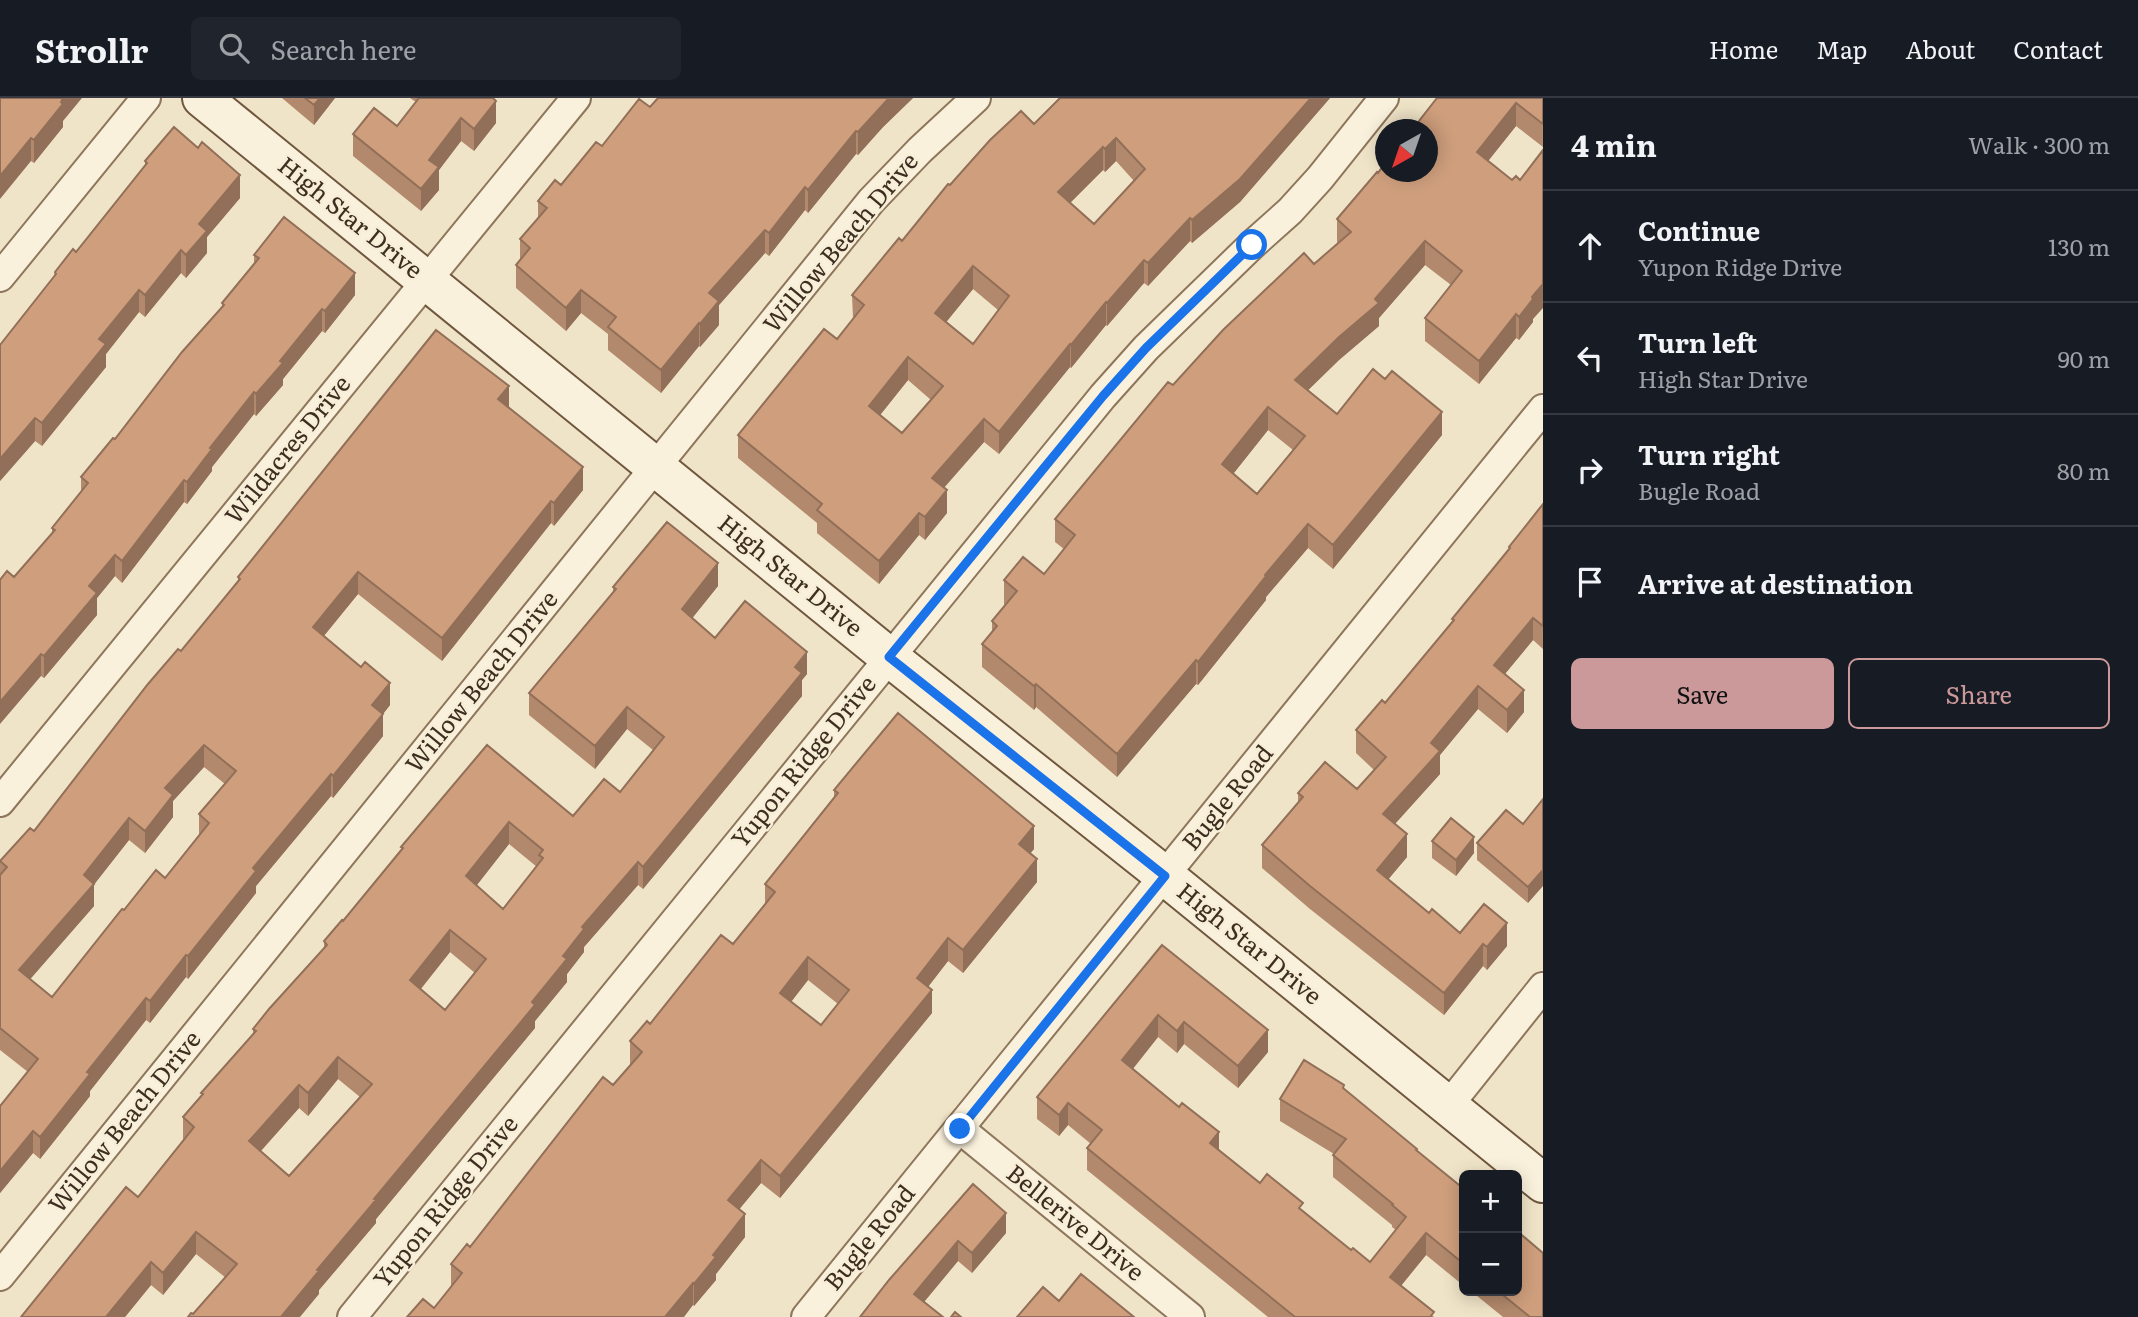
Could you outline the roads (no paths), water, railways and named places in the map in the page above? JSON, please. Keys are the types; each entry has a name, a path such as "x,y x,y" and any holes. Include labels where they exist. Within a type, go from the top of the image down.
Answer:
{"street":[{"path":"0,277 146,98"},
{"name":"High Star Drive","path":"202,98 889,657 1165,876 1543,1183"},
{"name":"Wildacres Drive","path":"0,802 576,98"},
{"name":"Willow Beach Drive","path":"0,1276 871,201 976,98"},
{"name":"Yupon Ridge Drive","path":"352,1317 1103,396 1146,348 1290,211 1384,98"},
{"name":"Bugle Road","path":"806,1317 1543,409"},
{"path":"1448,1106 1543,987"},
{"name":"Bellerive Drive","path":"960,1129 1190,1317"}]}
